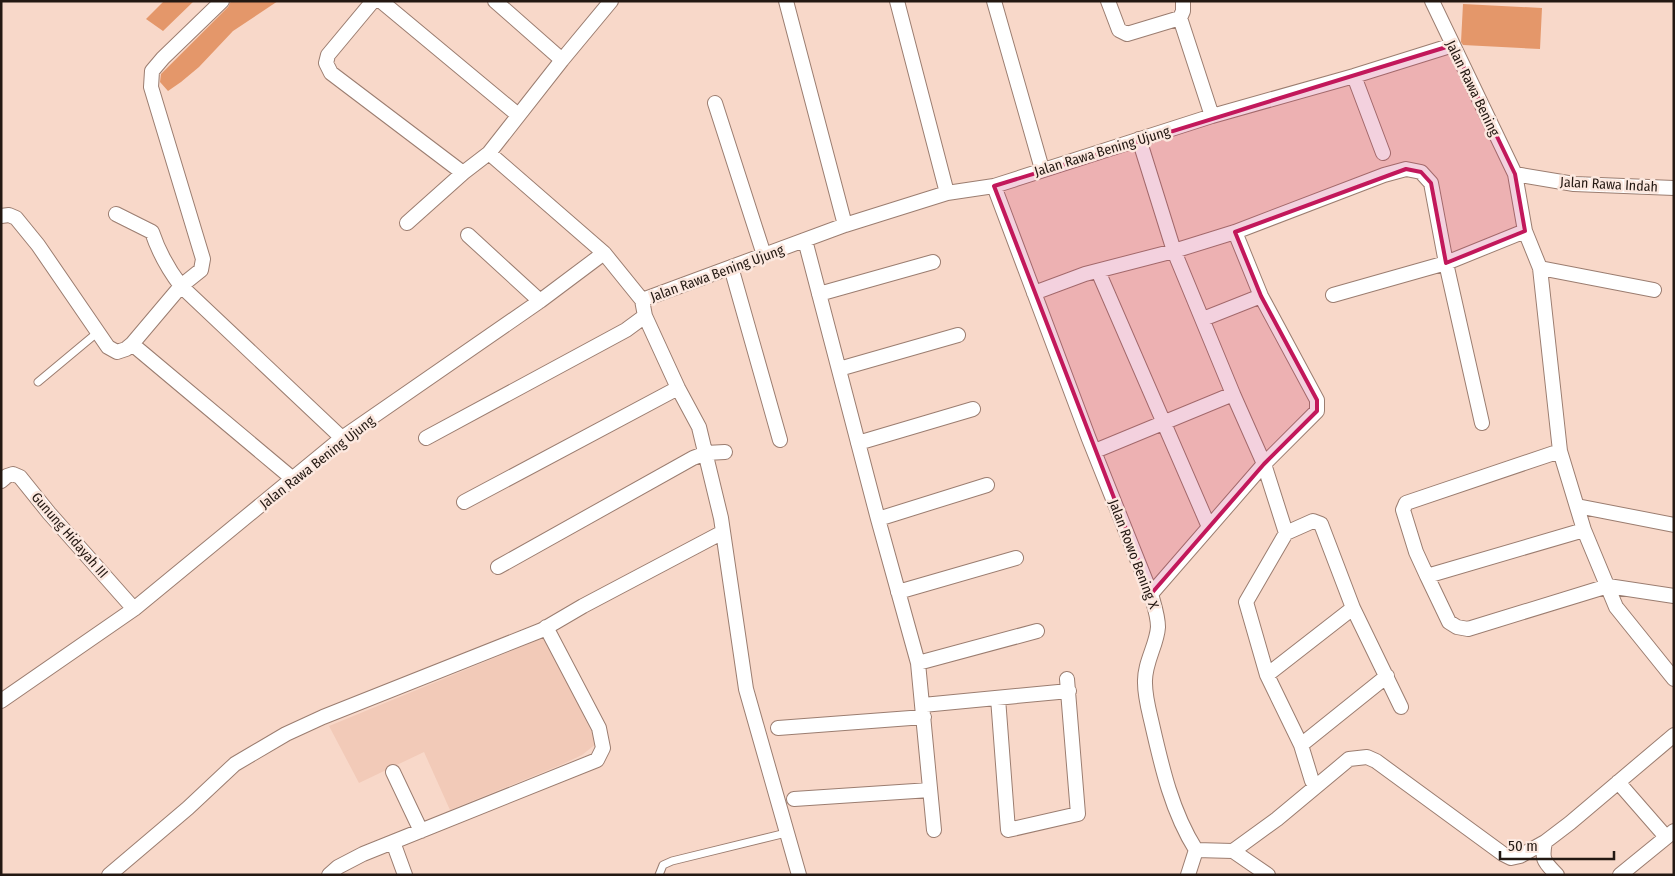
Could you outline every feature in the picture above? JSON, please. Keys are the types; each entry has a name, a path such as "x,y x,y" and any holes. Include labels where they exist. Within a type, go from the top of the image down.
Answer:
{"street":[{"path":"1,216 9,215 16,218 38,245 108,347 117,352 126,349 132,344 181,286 201,270 203,259 151,87 152,71 222,1"},
{"path":"373,1 328,55 326,63 331,73 463,173"},
{"path":"381,1 518,116"},
{"path":"407,223 463,173 490,153 562,60 611,1"},
{"path":"786,1 845,225"},
{"path":"897,1 947,193"},
{"path":"994,1 1042,169"},
{"path":"1108,1 1119,30 1127,34 1180,18"},
{"path":"1183,1 1183,11 1180,18 1212,116"},
{"name":"Jalan Rawa Bening","path":"1432,1 1515,174 1526,231 1540,268 1560,452 1584,530 1616,607 1674,679"},
{"path":"502,4 562,60"},
{"name":"Jalan Rawa Bening Ujung","path":"1,701 134,609 342,438 540,301 604,253 642,300 845,225 947,193 994,186 1042,169 1212,116 1354,76 1453,45"},
{"path":"1354,76 1383,153"},
{"path":"715,103 764,255"},
{"path":"1139,139 1174,251 1264,464 1286,533"},
{"path":"490,153 604,253"},
{"path":"1034,293 1085,274 1174,251 1235,232 1406,169 1421,172 1431,183 1446,263 1482,423"},
{"name":"Jalan Rawa Indah","path":"1515,174 1574,184 1674,188"},
{"name":"Jalan Rowo Bening X","path":"994,186 1158,616 1158,630 1145,670 1145,684 1160,762 1173,805 1186,835 1196,850"},
{"path":"116,214 152,232 160,255 181,286 342,438"},
{"path":"1334,295 1446,263 1526,231"},
{"path":"1151,594 1264,464 1317,411 1317,400 1261,296 1235,232"},
{"path":"468,235 540,301"},
{"path":"805,240 918,663 934,830"},
{"path":"819,294 933,262"},
{"path":"731,267 780,440"},
{"path":"1540,268 1654,290"},
{"path":"1098,272 1210,526"},
{"path":"1203,319 1261,296"},
{"path":"642,300 645,316 678,388 699,427 721,518 746,689 799,875"},
{"path":"426,438 626,330 645,316"},
{"path":"839,369 958,335"},
{"path":"132,344 293,479"},
{"path":"464,502 678,388"},
{"path":"1094,451 1233,394"},
{"path":"858,443 973,409"},
{"path":"498,567 693,458 706,453 725,452"},
{"path":"1560,452 1406,503 1403,510 1416,552 1449,622 1457,627 1468,629 1608,586 1674,596"},
{"name":"Gunung Hidayah III","path":"1,481 13,474 20,477 134,609"},
{"path":"878,519 987,485"},
{"path":"1577,506 1674,525"},
{"path":"1312,781 1301,745 1267,675 1246,602 1286,533 1313,521 1321,524 1353,608 1402,707"},
{"path":"1427,576 1584,530"},
{"path":"109,875 188,808 235,764 286,734 323,717 546,627 723,532"},
{"path":"898,592 1016,558"},
{"path":"1267,675 1353,608"},
{"path":"329,875 338,867 363,854 597,760 601,754 602,741 598,728 546,627"},
{"path":"918,663 1037,631"},
{"path":"1301,745 1387,676"},
{"path":"778,728 923,711 1068,685 1078,814 1008,830 998,698"},
{"path":"1233,851 1277,819 1349,759 1367,757 1376,761 1503,854 1511,858 1520,856 1545,842 1570,823 1674,735"},
{"path":"393,772 421,831"},
{"path":"1618,782 1670,834 1620,875"},
{"path":"794,799 930,790"},
{"path":"393,842 405,875"},
{"path":"1545,842 1542,855 1546,863 1557,875"},
{"path":"1188,875 1196,850 1233,851 1268,875"}],"lane":[{"path":"38,382 98,332"},
{"path":"659,875 663,865 672,861 786,834"}],"highlighted area":[{"path":"1453,45 1515,174 1525,231 1446,263 1431,183 1421,172 1406,169 1235,232 1261,296 1317,400 1317,411 1264,464 1151,594 994,186"}],"shaded area":[{"path":"545,637 597,743 582,755 450,810 424,752 359,783 329,726"}],"building":[{"path":"164,1 194,1 163,31 146,19"},
{"path":"231,1 278,1 233,31 199,67 168,91 160,82 161,74 228,7"},
{"path":"1463,4 1542,8 1540,49 1463,45 1461,42"}]}
